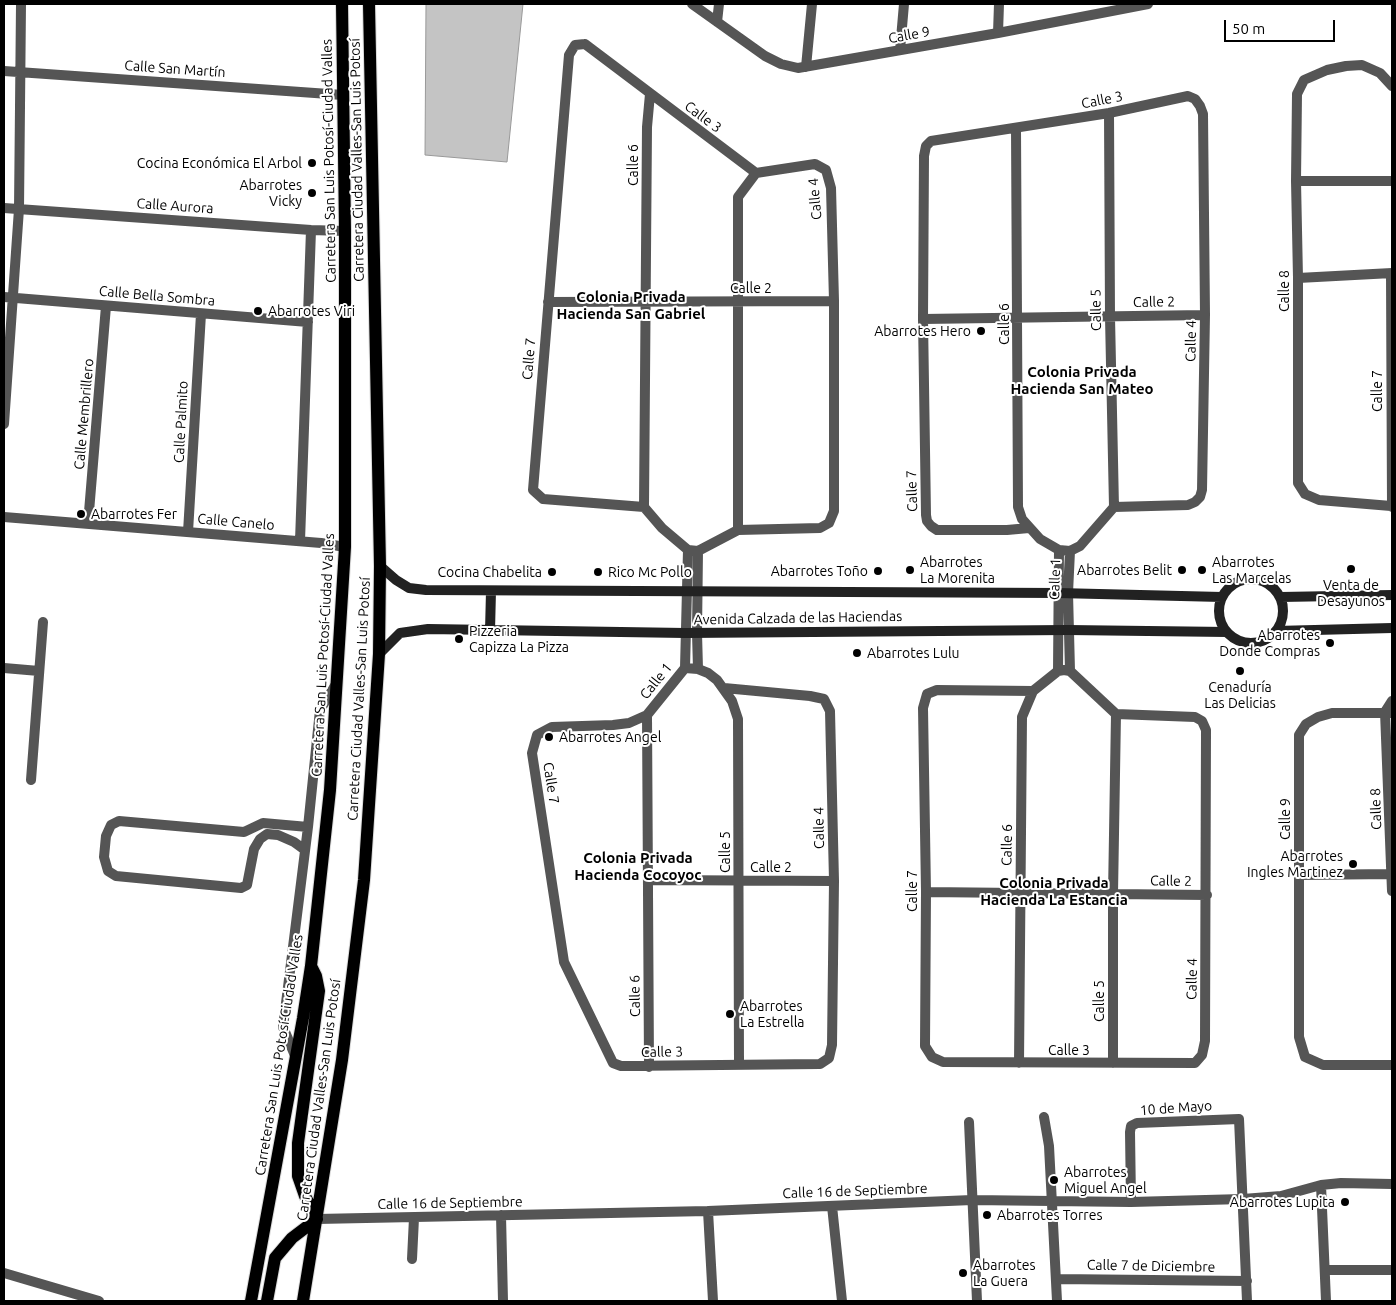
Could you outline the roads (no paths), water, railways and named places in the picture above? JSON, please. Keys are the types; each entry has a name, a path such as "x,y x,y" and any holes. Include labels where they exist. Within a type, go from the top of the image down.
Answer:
{"main road":[{"name":"Carretera San Luis Potosí-Ciudad Valles","path":"251,1301 296,1059 311,966 330,790 338,681 345,548 345,231 342,4"},
{"name":"Carretera Ciudad Valles-San Luis Potosí","path":"303,1301 342,1060 364,880 379,654 380,566 369,4"},
{"path":"267,1301 275,1258 292,1238 317,1219 305,1196 298,1176 298,1143 319,991 316,976 311,966"}],"street":[{"path":"4,424 8,298 19,209 21,4"},
{"name":"Calle 9","path":"692,4 764,56 781,64 798,68 998,33 1094,9 1148,4"},
{"path":"717,22 719,4"},
{"path":"806,67 812,4"},
{"path":"900,50 904,4"},
{"path":"998,33 999,4"},
{"name":"Calle 3","path":"576,45 585,44 756,173"},
{"name":"Calle 7","path":"576,45 569,55 532,490 543,499 644,507"},
{"name":"Calle 8","path":"1392,86 1380,73 1362,65 1327,70 1304,80 1297,94 1296,182 1298,483 1305,494 1319,500 1392,507"},
{"name":"Calle San Martín","path":"4,71 343,95"},
{"name":"Calle 6","path":"644,507 647,127 650,94"},
{"name":"Calle 3","path":"926,146 931,140 1109,113 1179,97 1188,96 1195,99"},
{"name":"Calle 4","path":"1114,507 1188,505 1200,497 1203,483 1205,315 1203,114 1195,99"},
{"name":"Calle 5","path":"1109,113 1110,317 1114,507"},
{"name":"Calle 6","path":"1016,128 1018,507 1022,520 1040,539 1059,550 1070,551"},
{"name":"Calle 7","path":"926,146 924,156 923,319 927,521 937,530 1007,530 1028,528"},
{"name":"Calle 4","path":"738,530 820,528 829,523 834,511 834,301 831,188 826,170 815,164 756,173"},
{"path":"644,507 662,528 693,550 738,530 738,197 756,173"},
{"path":"1296,182 1392,181"},
{"name":"Calle Aurora","path":"4,208 345,231"},
{"path":"300,541 312,230"},
{"path":"1298,278 1392,274"},
{"name":"Calle 7","path":"1392,274 1392,507"},
{"name":"Calle Bella Sombra","path":"8,298 308,322"},
{"name":"Calle 2","path":"548,302 834,301"},
{"name":"Calle Membrillero","path":"88,524 106,306"},
{"name":"Calle Palmito","path":"188,532 201,314"},
{"name":"Calle 2","path":"923,319 1205,315"},
{"name":"Calle 1","path":"1063,593 1070,551 1080,546 1114,507"},
{"name":"Calle Canelo","path":"4,517 322,543 345,548"},
{"name":"Calle 1","path":"537,734 552,727 629,723 647,715 685,668 685,633 692,591 693,550"},
{"name":"Calle 1","path":"1058,671 1063,630 1063,593 1059,550"},
{"name":"Avenida Calzada de las Haciendas","path":"380,566 409,588 426,590 1063,593 1222,597"},
{"path":"1247,578 1255,578 1270,584 1281,597 1284,615 1276,632 1264,641 1248,643 1240,641 1226,632 1219,615 1220,603 1222,597 1232,585 1247,578"},
{"path":"490,631 491,591"},
{"name":"Calle 1","path":"692,591 697,633 698,669"},
{"path":"1281,597 1392,595"},
{"path":"31,780 43,622"},
{"path":"1276,632 1392,628"},
{"name":"Avenida Calzada de las Haciendas","path":"379,654 400,633 428,629 685,633 1063,630 1226,632"},
{"name":"Calle 1","path":"1063,630 1070,671"},
{"path":"4,668 40,671"},
{"name":"Calle 5","path":"685,668 698,669 708,673 724,688 732,700 738,720 739,1064"},
{"path":"1058,671 1070,671 1116,714"},
{"name":"Calle 6","path":"1019,1063 1022,717 1033,691 1058,671"},
{"path":"296,1059 283,1027 308,827 320,710 338,681"},
{"name":"Calle 4","path":"724,688 824,699 830,711 834,881 832,1045 829,1058"},
{"name":"Calle 7","path":"932,1057 925,1046 926,892 923,708 927,694 937,690 1033,691"},
{"path":"1390,713 1392,700"},
{"name":"Calle 9","path":"1390,713 1332,713 1318,717 1306,724 1299,735 1299,1037 1305,1057 1323,1065 1392,1065"},
{"name":"Calle 8","path":"1390,713 1386,727 1392,891"},
{"name":"Calle 4","path":"1116,714 1195,717 1202,721 1206,730 1207,895 1205,1041 1202,1055"},
{"name":"Calle 5","path":"1113,1063 1116,714"},
{"name":"Calle 6","path":"647,715 649,1067"},
{"name":"Calle 7","path":"537,734 532,753 564,962 613,1063"},
{"path":"305,850 286,838 267,834 254,849 246,885 241,888 116,876 108,871 104,857 106,836 112,825 119,821 244,832 263,823 308,827"},
{"path":"1299,875 1392,874"},
{"name":"Calle 2","path":"648,880 834,881"},
{"name":"Calle 2","path":"926,892 1207,895"},
{"name":"Calle 3","path":"932,1057 943,1062 1113,1063 1195,1062 1202,1055"},
{"name":"Calle 3","path":"613,1063 621,1066 649,1067 820,1064 829,1058"},
{"path":"1044,1117 1049,1146 1057,1301"},
{"name":"10 de Mayo","path":"1131,1202 1131,1126 1136,1124 1239,1119 1243,1200"},
{"path":"969,1122 977,1301"},
{"name":"Calle 16 de Septiembre","path":"317,1219 708,1211 972,1200 1131,1202 1243,1200 1281,1196 1321,1185 1341,1183 1392,1184"},
{"path":"1321,1185 1326,1301"},
{"path":"1243,1200 1248,1301"},
{"path":"832,1206 842,1301"},
{"path":"708,1211 713,1301"},
{"path":"500,1215 502,1301"},
{"path":"412,1259 414,1218"},
{"path":"1325,1270 1392,1270"},
{"path":"4,1273 100,1301"},
{"name":"Calle 7 de Diciembre","path":"1056,1279 1247,1281"}],"place":[{"name":"Cocina Económica El Arbol","path":"312,163"},
{"name":"Abarrotes Vicky","path":"312,193"},
{"name":"Abarrotes Viri","path":"258,311"},
{"name":"Abarrotes Hero","path":"981,331"},
{"name":"Abarrotes Fer","path":"81,514"},
{"name":"Venta de Desayunos","path":"1351,569"},
{"name":"Abarrotes La Morenita","path":"910,570"},
{"name":"Abarrotes Belit","path":"1182,570"},
{"name":"Abarrotes Las Marcelas","path":"1202,570"},
{"name":"Abarrotes Toño","path":"878,571"},
{"name":"Cocina Chabelita","path":"552,572"},
{"name":"Rico Mc Pollo","path":"598,572"},
{"name":"Pizzeria Capizza La Pizza","path":"459,639"},
{"name":"Abarrotes Donde Compras","path":"1330,643"},
{"name":"Abarrotes Lulu","path":"857,653"},
{"name":"Cenaduría Las Delicias","path":"1240,671"},
{"name":"Abarrotes Angel","path":"549,737"},
{"name":"Abarrotes Ingles Martinez","path":"1353,864"},
{"name":"Abarrotes La Estrella","path":"730,1014"},
{"name":"Abarrotes Miguel Angel","path":"1054,1180"},
{"name":"Abarrotes Lupita","path":"1345,1202"},
{"name":"Abarrotes Torres","path":"987,1215"},
{"name":"Abarrotes La Guera","path":"963,1273"}],"district":[{"name":"Colonia Privada Hacienda San Gabriel","path":"631,306"},
{"name":"Colonia Privada Hacienda San Mateo","path":"1082,380"},
{"name":"Colonia Privada Hacienda Cocoyoc","path":"638,866"},
{"name":"Colonia Privada Hacienda La Estancia","path":"1054,892"}]}
